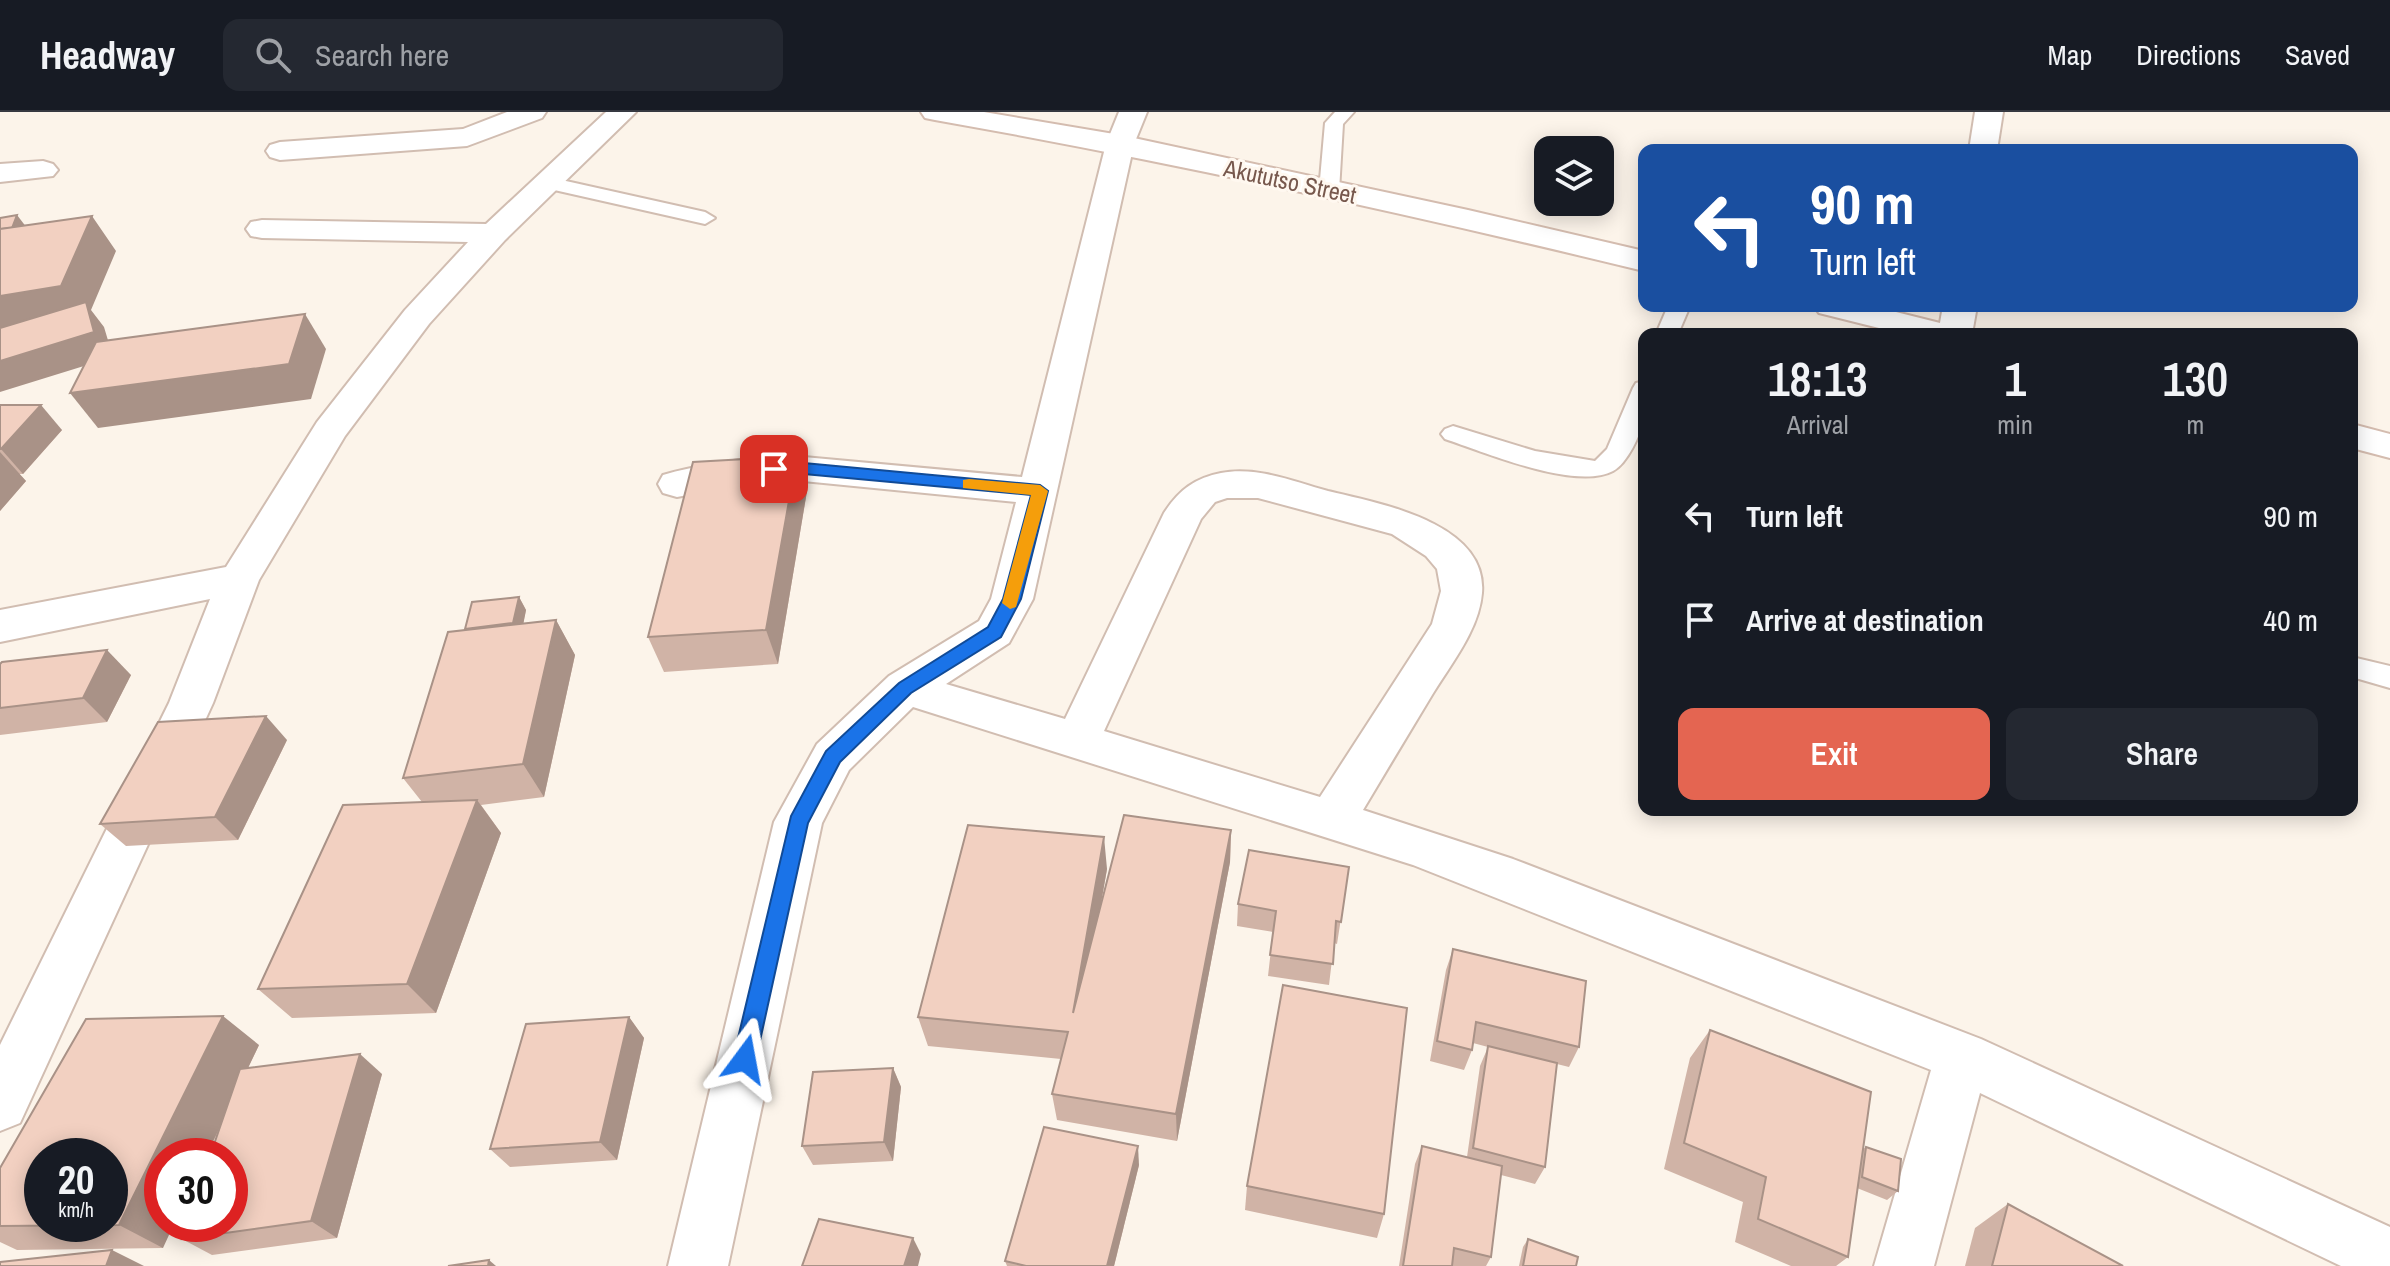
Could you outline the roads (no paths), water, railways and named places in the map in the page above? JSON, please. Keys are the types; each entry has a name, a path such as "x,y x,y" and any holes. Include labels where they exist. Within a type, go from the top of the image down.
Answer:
{"street":[{"path":"280,151 467,137 532,112"},
{"path":"0,1104 191,703 239,579 330,430 417,317 494,233 622,112"},
{"name":"Akututso Street","path":"935,112 1127,128 1329,191 1468,219 1638,260"},
{"path":"1984,144 1989,112"},
{"path":"698,1266 798,822 833,757 905,688 994,632 1012,599 1127,128"},
{"path":"0,173 43,170"},
{"path":"262,229 494,233"},
{"path":"1855,312 1920,328"},
{"path":"2358,438 2390,446"},
{"path":"677,484 756,470 793,468 1040,491"},
{"path":"1077,741 1184,513 1201,493 1224,485 1258,485 1405,524 1440,546 1457,565 1462,591 1452,627 1331,820"},
{"path":"0,626 239,579"},
{"path":"905,688 1496,874 1962,1057 2390,1258"},
{"path":"1904,1266 1962,1057"}],"lane":[{"path":"1329,191 1334,123 1345,112"},
{"path":"548,183 705,218"},
{"path":"1453,434 1570,468 1595,471 1607,465 1616,452 1638,402"},
{"path":"2358,669 2390,677"}]}
